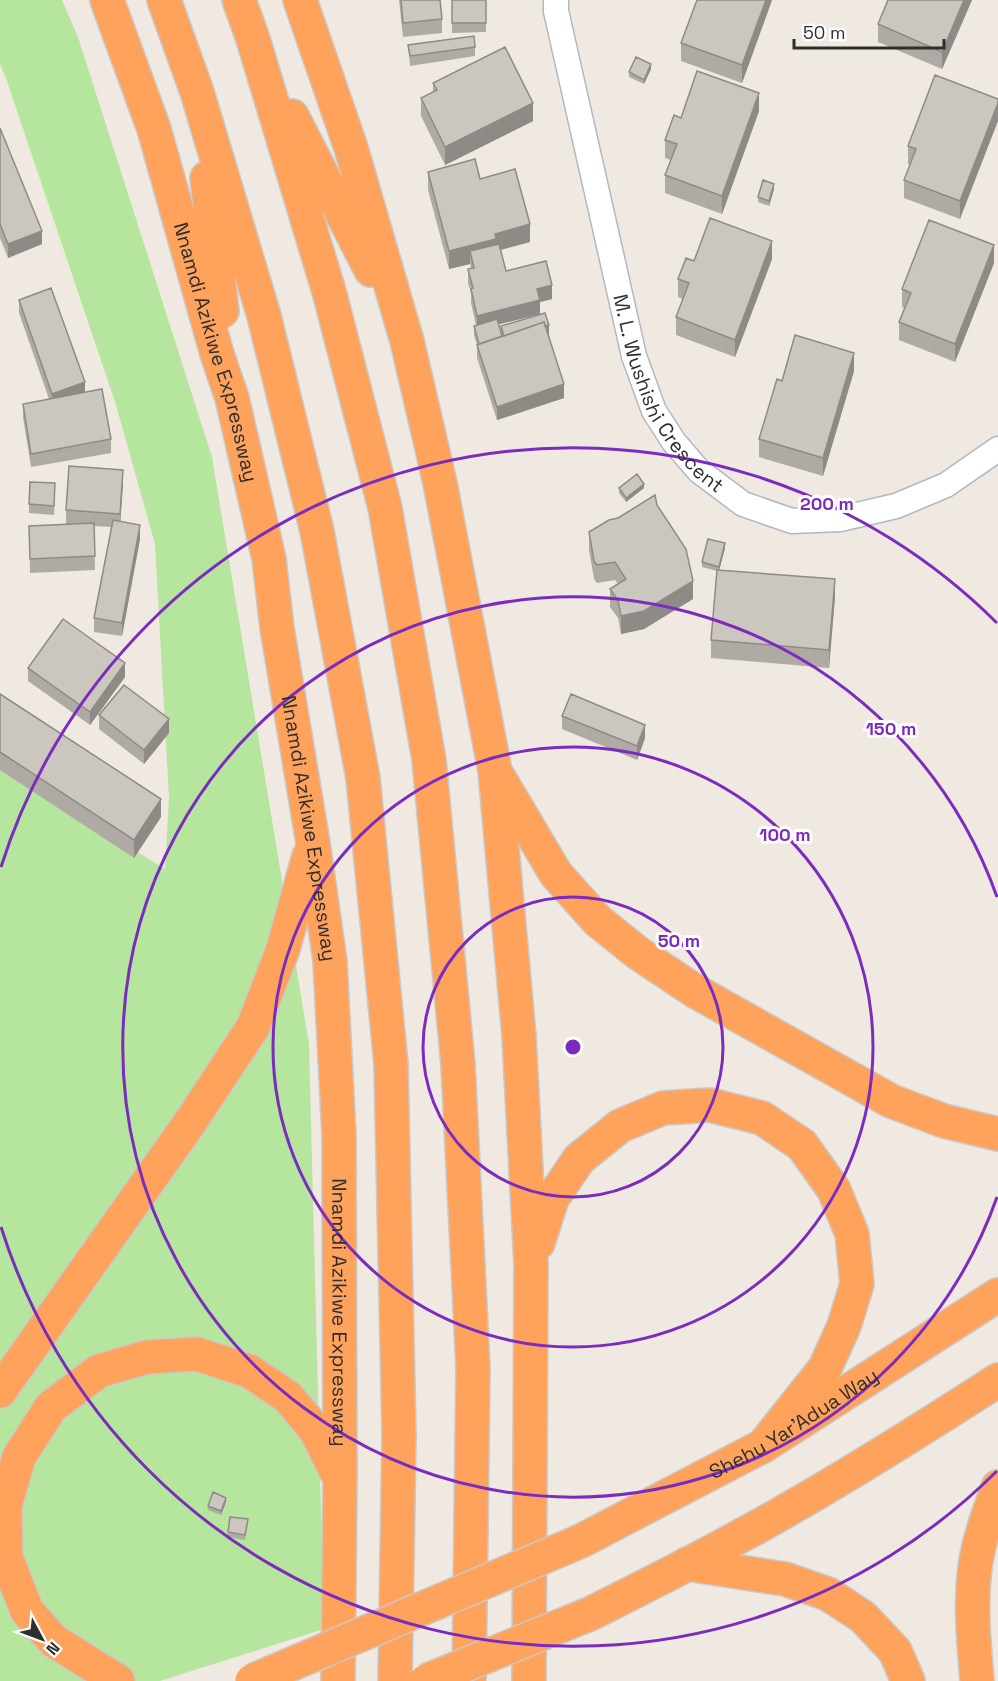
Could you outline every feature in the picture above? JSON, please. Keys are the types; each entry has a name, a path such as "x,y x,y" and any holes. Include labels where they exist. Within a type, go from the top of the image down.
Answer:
{"highway":[{"name":"Nnamdi Azikiwe Expressway","path":"107,0 154,129 217,354 232,398 269,559 277,628 330,961 339,1135 338,1681"},
{"path":"164,0 197,92 264,316 314,520 363,778 391,1064 399,1436 395,1681"},
{"path":"239,0 253,39 330,295 385,508 429,760 458,1064 473,1368 469,1681"},
{"path":"300,0 351,148 407,341 440,483 495,771 519,1036 531,1265 529,1681"},
{"path":"253,39 407,341"},
{"path":"197,92 232,398"},
{"path":"495,771 556,874 598,921 638,953 695,991 891,1101 944,1121 998,1134"},
{"path":"0,1391 191,1121 253,1027 283,949 313,843"},
{"path":"531,1265 552,1198 579,1159 620,1126 663,1108 710,1105 762,1118 802,1145 834,1190 852,1234 856,1284 844,1326 825,1368 763,1446"},
{"name":"Shehu Yar'Adua Way","path":"252,1681 581,1541 763,1446 998,1295"},
{"path":"118,1681 54,1641 27,1611 6,1557 5,1506 16,1467 19,1457 51,1407 99,1371 147,1357 197,1354 249,1371 288,1397 316,1431 340,1478"},
{"path":"426,1681 592,1612 687,1564 800,1503 998,1380"},
{"path":"977,1681 973,1634 975,1568 988,1514 998,1487"},
{"path":"687,1564 785,1579 828,1594 863,1617 895,1651 908,1681"}],"street":[{"name":"M. L. Wushishi Crescent","path":"556,0 556,11 634,356 654,411 674,442 699,471 743,504 792,521 840,519 896,506 946,485 998,449"}],"green space":[{"path":"0,0 62,0 78,37 212,457 309,1044 324,1629 160,1681 0,1681 0,767 165,869 169,798 155,544 116,405 0,64"}],"building":[{"path":"401,0 440,0 442,19 403,23"},
{"path":"452,0 486,0 486,23 452,23"},
{"path":"697,0 766,0 742,65 681,43"},
{"path":"888,0 964,0 942,52 878,24"},
{"path":"474,36 475,47 410,56 408,45"},
{"path":"505,47 533,103 445,147 421,98 437,90 433,83"},
{"path":"636,57 651,64 644,80 629,72"},
{"path":"697,71 759,93 722,196 665,175 677,144 665,140 674,115 681,118"},
{"path":"935,75 998,99 960,201 904,180 916,149 908,146"},
{"path":"0,128 42,231 8,244 0,224"},
{"path":"475,159 480,179 515,169 530,224 495,234 496,239 449,251 428,172"},
{"path":"763,180 774,184 769,201 758,197"},
{"path":"710,218 772,241 735,340 676,317 689,283 678,279 686,258 694,261"},
{"path":"929,220 994,245 955,344 899,322 911,293 902,289"},
{"path":"499,244 506,271 546,261 552,285 537,289 540,300 477,316 468,269 474,268 470,251"},
{"path":"51,288 85,382 52,394 19,300"},
{"path":"545,313 549,325 545,326 544,322 504,336 501,326"},
{"path":"497,319 502,336 479,344 474,326"},
{"path":"544,322 564,384 497,407 477,345"},
{"path":"795,335 854,353 823,458 759,439 777,379 782,381"},
{"path":"102,389 111,439 31,454 23,404"},
{"path":"69,466 123,470 120,514 66,510"},
{"path":"637,474 644,484 626,498 619,488"},
{"path":"30,482 55,483 54,506 29,504"},
{"path":"655,495 657,505 686,549 693,581 644,611 621,616 618,600 610,589 626,579 615,562 597,565 594,561 589,532 609,520 618,518"},
{"path":"113,520 140,525 122,623 94,618"},
{"path":"94,523 95,556 30,559 29,526"},
{"path":"708,539 725,543 719,567 702,562"},
{"path":"717,570 835,579 829,650 711,640"},
{"path":"63,619 125,663 90,712 28,668"},
{"path":"124,685 169,719 144,750 99,715"},
{"path":"0,694 161,799 134,840 0,752"},
{"path":"571,694 645,725 637,746 562,716"},
{"path":"213,1492 226,1498 221,1511 208,1506"},
{"path":"230,1517 248,1519 245,1535 228,1532"}]}
